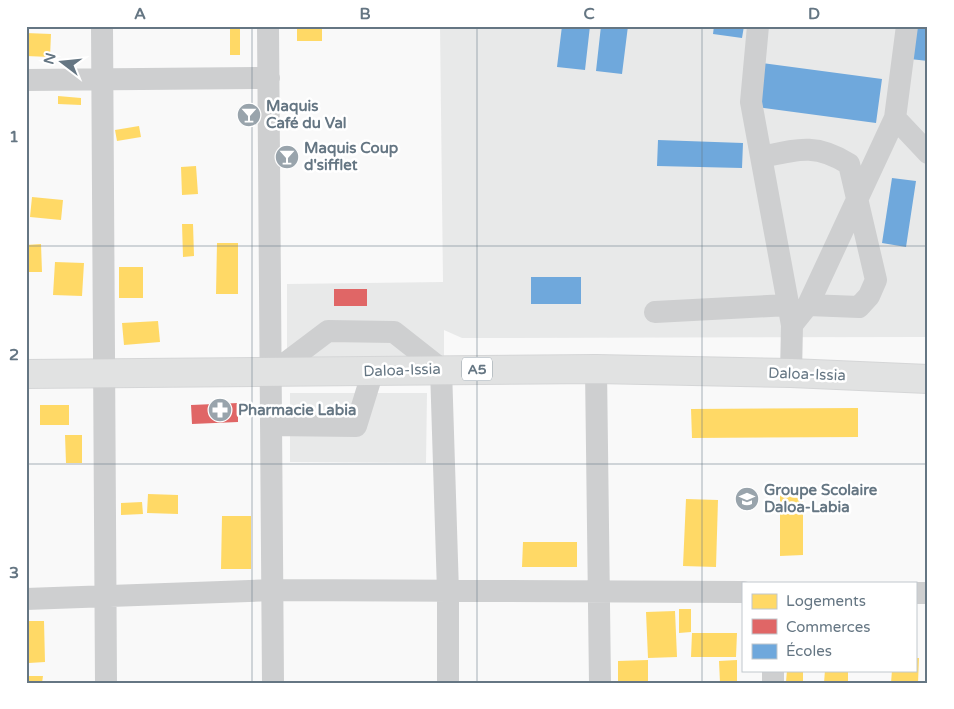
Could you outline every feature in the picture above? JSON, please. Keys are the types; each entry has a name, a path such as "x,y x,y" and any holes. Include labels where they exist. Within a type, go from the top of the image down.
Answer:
{"main road":[{"name":"Daloa-Issia","path":"26,374 271,374 441,369 596,369 791,373 928,379"}],"street":[{"path":"102,26 107,597 106,683"},
{"path":"268,26 274,683"},
{"path":"758,26 751,102 796,312 791,373"},
{"path":"796,312 857,198 896,118 907,26"},
{"path":"26,80 269,78"},
{"path":"896,118 928,153"},
{"path":"655,312 796,312 859,307 869,296 876,280 849,164 831,152 817,149 790,151 762,157"},
{"path":"271,374 328,331 394,332 441,369 448,592 448,683"},
{"path":"596,369 600,683"},
{"path":"272,425 356,426 373,371"},
{"path":"26,598 107,597 274,590 742,592"}],"shaded area":[{"path":"440,26 928,26 928,337 462,338 444,330 444,358 287,360 287,284 443,282"},
{"path":"290,393 427,393 426,463 290,462"}],"building: Logements":[{"path":"230,26 240,26 240,55 230,55"},
{"path":"297,26 322,26 322,41 297,41"},
{"path":"26,33 51,34 50,57 26,56"},
{"path":"58,96 81,98 81,105 58,104"},
{"path":"139,126 141,137 117,141 115,130"},
{"path":"196,166 198,194 182,195 181,167"},
{"path":"32,197 63,200 61,220 30,217"},
{"path":"182,224 193,224 194,256 183,257"},
{"path":"217,243 238,243 238,294 216,294"},
{"path":"41,244 42,272 26,272 26,245"},
{"path":"55,262 84,263 82,296 53,295"},
{"path":"119,267 143,267 143,298 119,298"},
{"path":"158,321 160,342 124,345 122,323"},
{"path":"40,405 69,405 69,425 40,425"},
{"path":"858,408 858,437 692,438 691,409"},
{"path":"65,435 82,435 82,463 66,463"},
{"path":"780,491 803,491 803,555 780,556"},
{"path":"148,494 178,495 178,514 147,513"},
{"path":"686,499 718,500 716,567 683,566"},
{"path":"142,502 143,514 121,515 121,503"},
{"path":"222,516 251,516 251,569 221,569"},
{"path":"523,542 577,542 577,567 522,567"},
{"path":"679,609 691,609 691,632 679,633"},
{"path":"675,611 677,657 648,658 646,612"},
{"path":"28,621 44,621 45,662 29,663"},
{"path":"692,633 737,633 736,657 691,657"},
{"path":"916,658 919,658 918,683 891,683 892,672 916,672"},
{"path":"648,660 648,683 618,683 618,661"},
{"path":"737,660 737,683 720,683 719,661"},
{"path":"787,672 803,672 803,682 786,682"},
{"path":"825,672 848,672 848,683 824,683"},
{"path":"29,676 43,676 42,683 29,683"}],"building: Commerces":[{"path":"334,289 367,289 367,306 334,306"},
{"path":"238,403 238,422 192,424 191,405"}],"building: Écoles":[{"path":"562,26 590,26 585,70 557,67"},
{"path":"601,26 628,26 622,74 596,71"},
{"path":"714,26 744,26 742,38 713,34"},
{"path":"915,26 928,26 928,61 910,59"},
{"path":"762,63 882,79 876,123 756,107"},
{"path":"658,140 743,143 742,168 657,166"},
{"path":"892,178 916,181 906,247 882,243"},
{"path":"531,277 581,277 581,304 531,304"}],"place":[{"name":"Maquis Café du Val","path":"249,115"},
{"name":"Maquis Coup d'sifflet","path":"287,157"},
{"name":"Pharmacie Labia","path":"220,410"},
{"name":"Groupe Scolaire Daloa-Labia","path":"747,499"}]}
